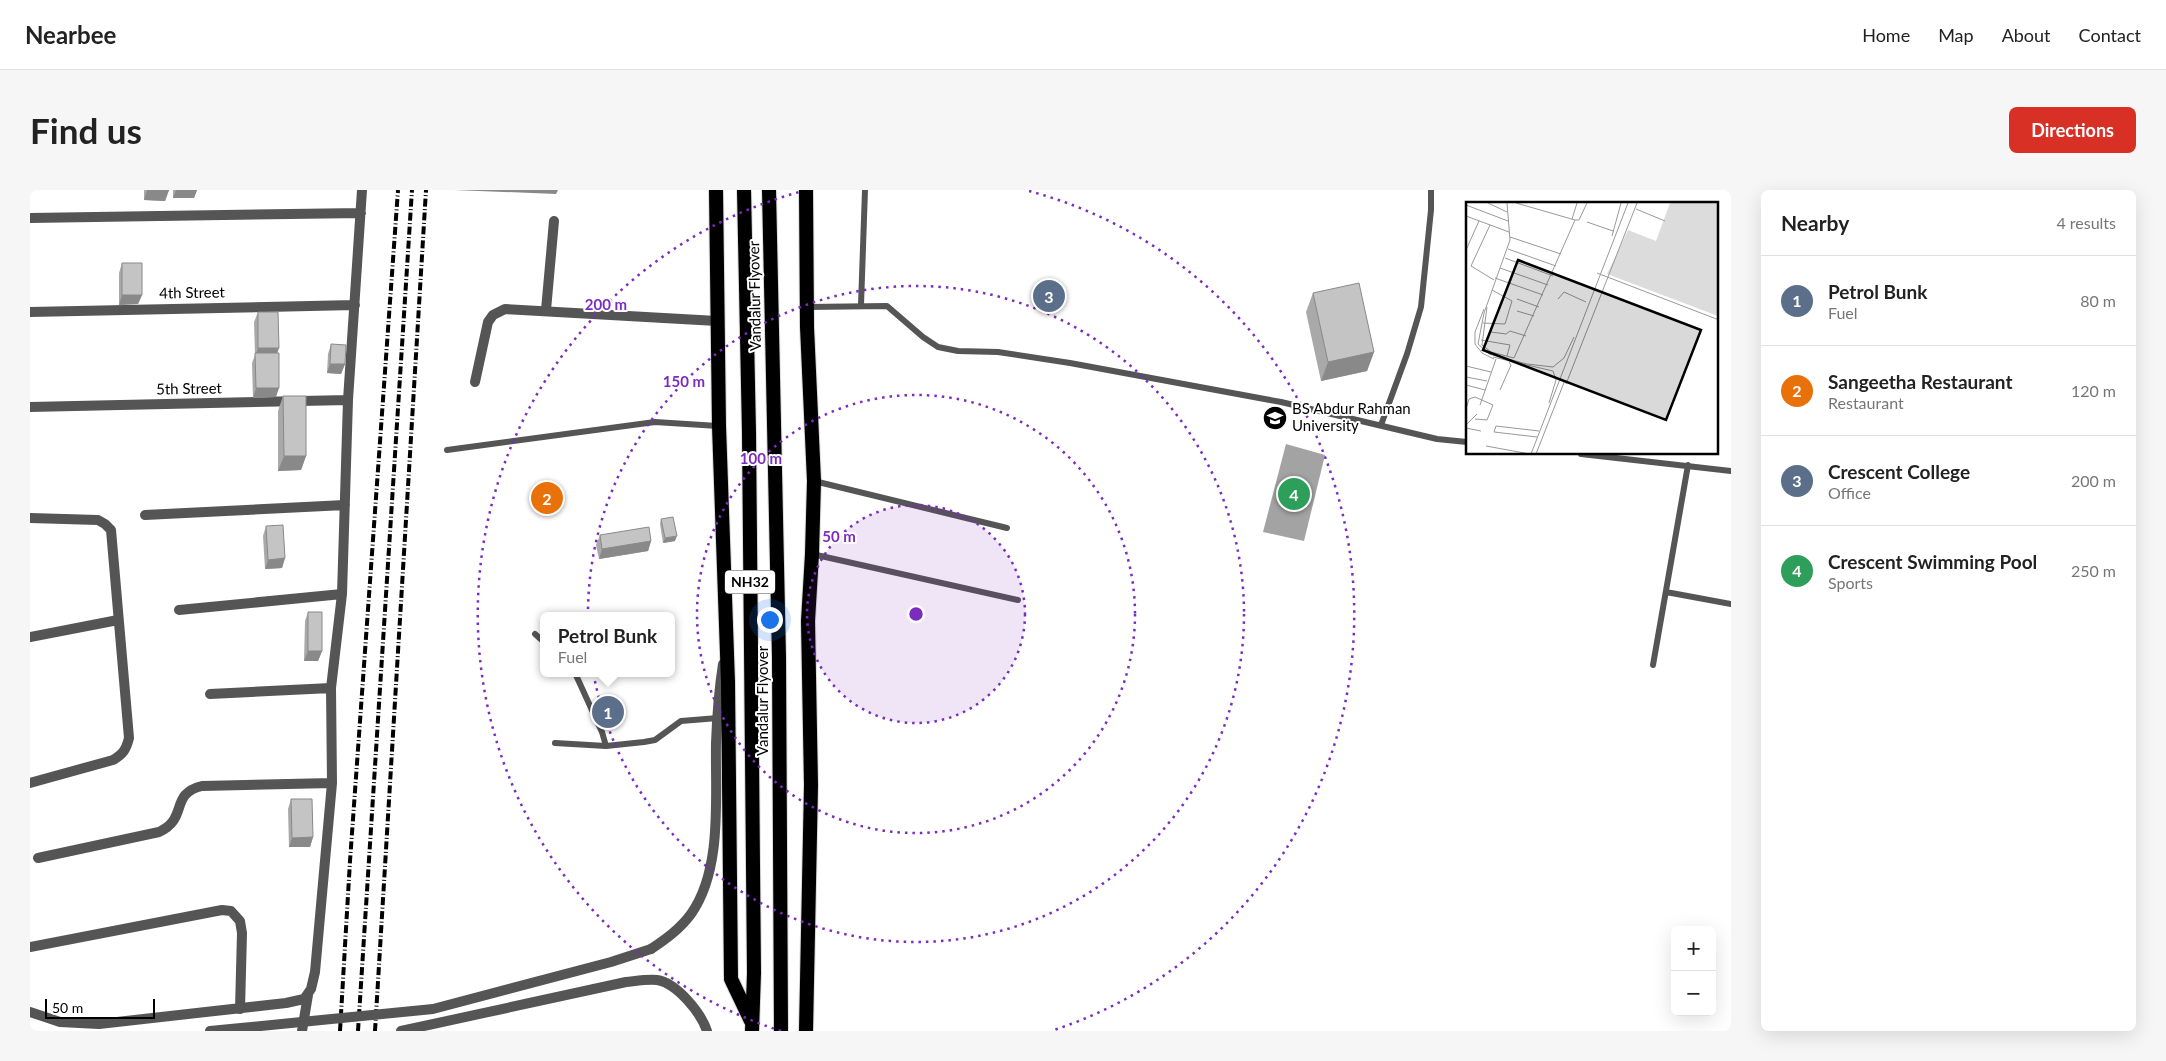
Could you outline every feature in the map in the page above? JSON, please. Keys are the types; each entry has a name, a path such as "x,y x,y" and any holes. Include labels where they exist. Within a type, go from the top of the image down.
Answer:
{"highway":[{"path":"716,190 716,321 726,638 731,980 752,1028"},
{"name":"Vandalur Flyover","path":"744,190 749,442 754,973 752,1028"},
{"name":"Vandalur Flyover","path":"769,190 779,658 781,1031"},
{"path":"806,190 807,307 814,481 808,621 811,785 806,1031"}],"street":[{"path":"302,1031 314,972 332,783 331,688 342,594 348,400 362,190"},
{"path":"30,218 361,213"},
{"path":"546,310 554,221"},
{"name":"4th Street","path":"30,312 355,305"},
{"path":"475,382 488,322 493,315 505,309 716,321"},
{"name":"5th Street","path":"30,407 348,400"},
{"path":"145,515 345,505"},
{"path":"30,518 98,520 111,530 129,738 122,755 113,760 30,783"},
{"path":"179,610 342,594"},
{"path":"30,638 118,620"},
{"path":"210,1031 434,1009 611,962 651,949 671,936 691,914 704,885 714,844 716,744 726,638"},
{"path":"210,694 331,688"},
{"path":"38,858 159,832 174,822 182,798 186,793 202,786 332,783"},
{"path":"30,947 222,910 231,910 240,921 242,933 240,1009"},
{"path":"401,1031 626,982 658,980 686,997 705,1024 707,1031"},
{"path":"30,1012 60,1022 99,1024 300,1001 308,995"}],"lane":[{"path":"860,305 865,190"},
{"path":"1380,425 1407,354 1421,308 1431,210 1431,190"},
{"path":"807,307 888,306 922,337 938,347 958,351 998,352 1070,363 1281,402 1437,439 1466,442"},
{"path":"446,450 655,422 719,426"},
{"path":"1591,455 1731,470"},
{"path":"1653,665 1688,465"},
{"path":"814,481 1007,528"},
{"path":"812,554 1018,600"},
{"path":"1666,592 1731,604"},
{"path":"534,634 540,639"},
{"path":"577,677 602,732 606,746"},
{"path":"555,744 606,746 655,740 682,721 718,718"}],"shaded area":[{"path":"1286,444 1325,455 1304,541 1263,532"}],"building":[{"path":"122,263 142,263 142,295 122,295"},
{"path":"1359,283 1374,352 1328,362 1313,293"},
{"path":"258,312 278,312 279,348 258,348"},
{"path":"331,344 346,345 345,364 330,364"},
{"path":"255,353 279,353 279,388 256,388"},
{"path":"283,396 306,396 306,456 284,456"},
{"path":"673,517 677,536 665,538 661,519"},
{"path":"283,525 285,558 268,560 266,526"},
{"path":"649,527 651,541 602,549 600,535"},
{"path":"308,612 322,612 322,651 308,651"},
{"path":"291,799 312,799 313,837 292,838"}],"railway":[{"path":"340,1031 350,861 398,190"},
{"path":"358,1031 412,190"},
{"path":"375,1031 426,190"}],"place":[{"name":"Crescent College","path":"1049,296"},
{"name":"BS Abdur Rahman University","path":"1275,418"},
{"name":"Crescent Swimming Pool","path":"1294,494"},
{"name":"Sangeetha Restaurant","path":"547,498"},
{"name":"Petrol Bunk","path":"608,712"}]}
